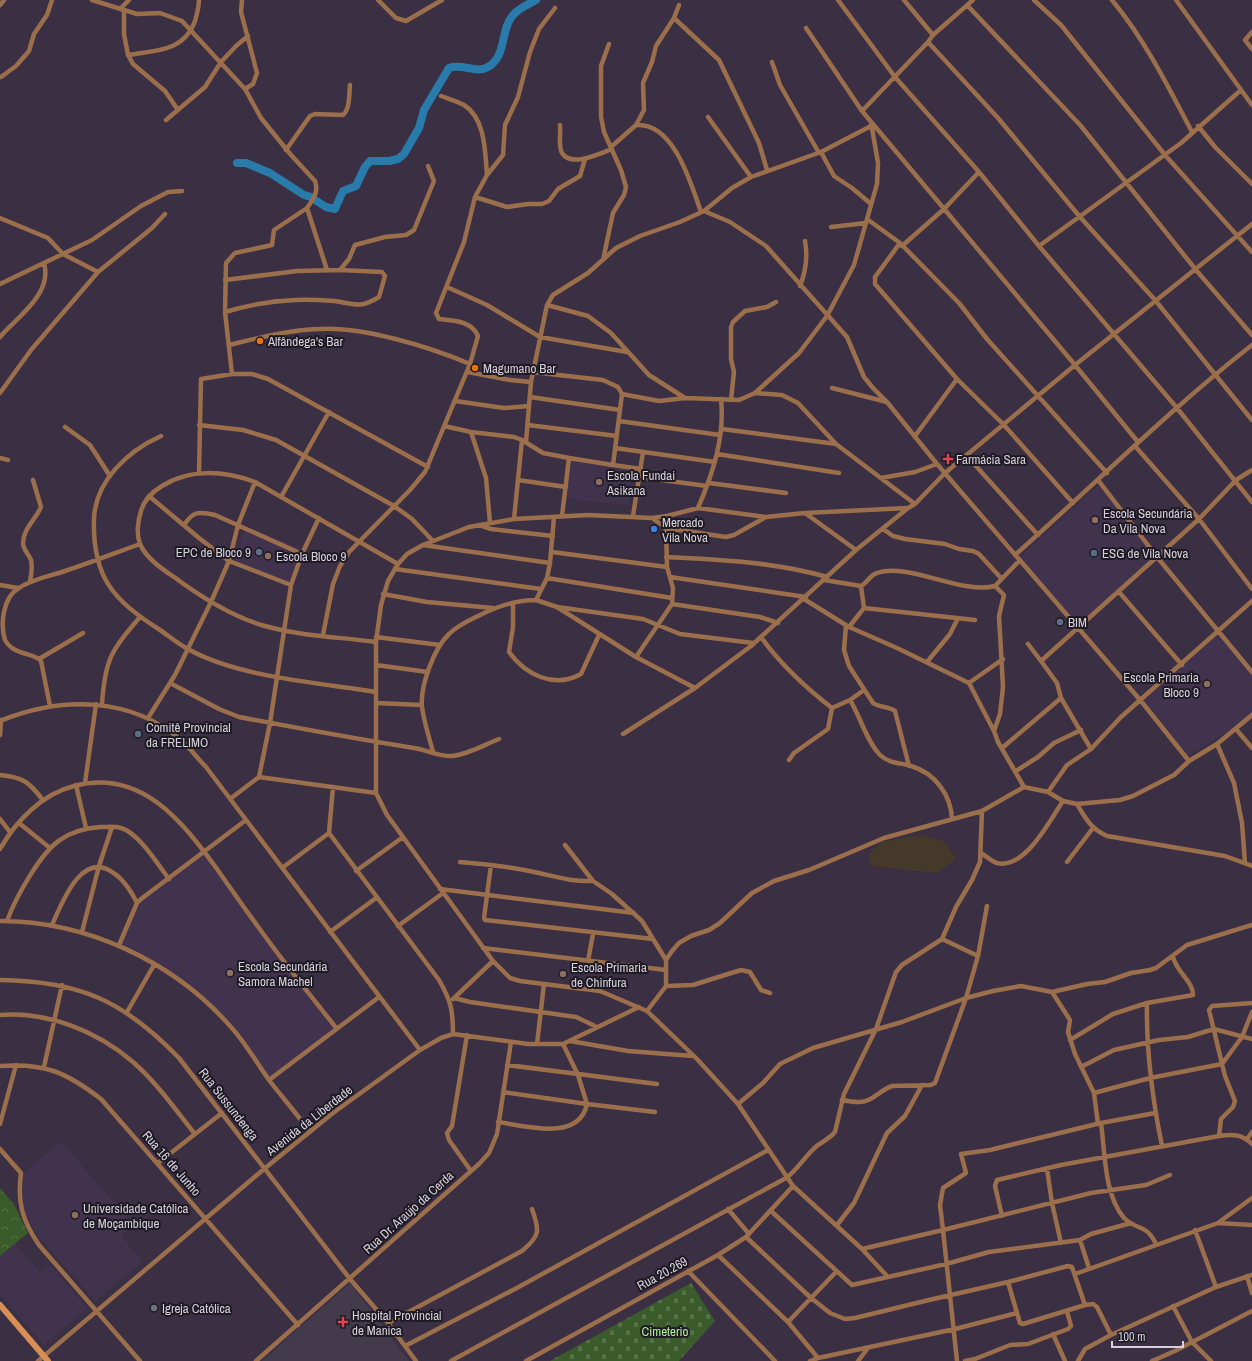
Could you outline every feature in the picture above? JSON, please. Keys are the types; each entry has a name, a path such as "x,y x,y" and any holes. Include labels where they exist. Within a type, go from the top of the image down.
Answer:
{"street":[{"path":"0,5 4,0"},
{"path":"1,77 16,66 29,51 34,34 47,15 52,0"},
{"path":"92,0 137,14 160,13 170,15 182,21 245,89 261,118 286,150 314,181 317,187 314,198 307,208 274,230 272,245 235,254 229,258 224,269 225,312 232,374"},
{"path":"129,0 122,9 124,34 128,55 133,64 165,92 178,110"},
{"path":"128,55 174,46 184,39 191,30 198,10 199,0"},
{"path":"242,0 241,12 257,73 253,84 245,89"},
{"path":"378,0 396,18 406,21 442,0"},
{"path":"838,0 895,77 979,172 1039,246 1236,480 1252,502"},
{"path":"904,0 933,34"},
{"path":"862,112 928,42 933,34 971,0"},
{"path":"1034,0 1061,25 1165,155 1252,252"},
{"path":"1112,0 1128,20 1154,60 1192,132"},
{"path":"1178,1 1252,105"},
{"path":"560,125 562,153 571,158 585,159 611,148 636,125 644,110 643,83 652,62 656,46 674,18 679,5"},
{"path":"967,5 1081,126 1196,270 1252,335"},
{"path":"323,635 333,584 340,566 359,541 410,490 428,467 468,372 478,336 469,325 463,322 437,317 436,313 464,242 475,198 487,175 503,156 505,125 518,97 530,52 540,29 555,8"},
{"path":"674,18 719,60 759,143 767,170"},
{"path":"806,28 871,124 1076,365 1137,444 1199,519 1252,589"},
{"path":"1252,32 1245,40 1252,49"},
{"path":"166,120 209,84 221,62 248,36"},
{"path":"928,42 998,118 1080,217 1155,300 1252,420"},
{"path":"603,260 613,213 624,195 626,187 621,170 604,132 601,117 601,66 609,44"},
{"path":"772,62 780,85 834,176 852,188 871,204"},
{"path":"286,150 310,116 315,114 343,116 345,114 347,110 350,85"},
{"path":"1039,246 1165,155 1241,90"},
{"path":"441,96 465,106 472,112 478,121 484,142 487,175"},
{"path":"708,117 751,177"},
{"path":"636,125 646,124 652,126 661,132 668,141 682,162 702,212 730,222 766,246 847,337 864,377 887,402 937,464 1140,701 1189,761"},
{"path":"514,519 518,480 528,425 532,372 546,305 553,295 588,273 616,248 640,236 680,222 702,212 732,188 751,177 820,152 871,124"},
{"path":"622,394 659,401 685,398 739,400 755,393 799,353 827,316 854,265 876,184 878,164 876,143 871,124"},
{"path":"1198,126 1219,151 1252,184"},
{"path":"475,198 512,207 545,203 550,201 558,189 580,176 585,159"},
{"path":"340,270 349,259 355,245 385,237 406,235 414,230 434,181 428,166"},
{"path":"979,172 944,209 901,244 874,281 957,379 1004,425 1073,503"},
{"path":"0,284 92,240 140,206 168,192 182,191"},
{"path":"307,208 327,270"},
{"path":"0,394 31,350 98,272 152,228 165,214"},
{"path":"0,218 48,238 63,254 98,272"},
{"path":"831,227 866,221 901,244 959,303 987,339 1107,474"},
{"path":"623,734 695,688 761,637 856,550 915,504 945,473 1155,300 1196,270 1252,224"},
{"path":"800,286 806,266 807,253 805,241"},
{"path":"0,337 32,306 46,277 44,264"},
{"path":"225,280 265,274 327,270 384,274 381,294 376,298 355,306 336,301 295,300 246,306 225,312"},
{"path":"447,287 487,305 540,337 627,352"},
{"path":"731,400 734,372 731,359 731,327 733,322 745,311 767,307 776,302"},
{"path":"546,305 588,316 611,334 649,375 685,398"},
{"path":"229,345 280,334 319,329 349,329 429,348 470,364"},
{"path":"1015,555 1098,480 1107,474 1176,408 1252,345"},
{"path":"468,372 510,380 531,382"},
{"path":"532,372 603,380 618,387 622,394 613,465"},
{"path":"199,473 201,379 232,374 252,374 268,379 428,467"},
{"path":"915,436 957,379"},
{"path":"832,388 887,402"},
{"path":"755,393 789,397 798,403 836,444 915,504"},
{"path":"530,397 620,410"},
{"path":"698,508 708,485 717,454 722,428 721,399"},
{"path":"455,401 504,408 529,406"},
{"path":"281,497 329,412"},
{"path":"619,421 720,436"},
{"path":"199,425 243,430 262,435 304,456 394,506 412,519 432,540"},
{"path":"528,425 617,436"},
{"path":"444,426 471,432 514,437 524,441 543,453 640,469"},
{"path":"65,427 90,445 110,476"},
{"path":"722,428 836,444"},
{"path":"471,432 486,478 490,523"},
{"path":"161,436 139,446 125,458 101,489 95,507 94,527 97,560 100,570 113,593 122,604 188,649 238,668 278,677 376,692"},
{"path":"615,448 715,462"},
{"path":"633,516 643,452"},
{"path":"717,454 839,473"},
{"path":"967,456 1038,535"},
{"path":"0,458 8,460"},
{"path":"562,516 569,458"},
{"path":"881,478 915,472 937,464"},
{"path":"1041,661 1199,519 1236,480 1252,470"},
{"path":"398,564 255,482 240,476 218,473 199,473 173,478 149,496 143,505 139,517 138,531 140,544 157,565 211,602 245,619 284,630 323,635 440,645"},
{"path":"639,477 786,493"},
{"path":"30,582 32,570 30,559 23,543 25,535 41,506 33,480"},
{"path":"518,480 566,487"},
{"path":"1098,480 1157,557 1252,672"},
{"path":"148,718 170,683 211,602 229,561 238,525 255,482"},
{"path":"149,496 229,561 291,585"},
{"path":"887,1276 837,1225 793,1186 786,1178 738,1104 693,1056 647,1011 600,991 520,981 510,978 493,961 387,815 376,793 376,640 383,594 398,564 407,554 432,540 478,525 514,519 562,516 633,516 652,518 667,516 698,508 766,517 805,513 908,508"},
{"path":"184,525 190,516 200,512 215,515 302,554"},
{"path":"805,513 856,550"},
{"path":"536,600 546,578 550,563 554,517"},
{"path":"652,518 666,528 726,538 766,517"},
{"path":"230,799 259,777 278,677 291,585 302,554 319,518"},
{"path":"478,525 491,529 553,536"},
{"path":"636,657 672,604 670,578 666,557 666,528"},
{"path":"883,529 893,536 905,539 946,544 959,549 974,551 979,554 1001,578"},
{"path":"39,659 12,648 2,639 3,610 10,595 18,588 30,582 140,544"},
{"path":"423,545 550,563"},
{"path":"552,552 667,567"},
{"path":"666,557 739,561 788,567 825,578 861,586"},
{"path":"861,586 874,574 885,571 904,573 981,588 995,586 1001,578 1020,560"},
{"path":"395,569 541,589"},
{"path":"546,578 672,598"},
{"path":"670,578 805,598 847,626 927,662 969,683 1002,748 1024,787"},
{"path":"0,585 18,588"},
{"path":"861,586 864,608"},
{"path":"994,731 1000,714 1002,700 1002,659 999,616 1004,595 995,586"},
{"path":"1119,592 1182,664"},
{"path":"383,594 427,602 493,608"},
{"path":"433,752 422,705 428,672 440,645 450,633 460,625 493,608 513,603 536,600 558,608 636,657 695,688"},
{"path":"1048,792 1067,765 1092,749 1121,717 1252,601"},
{"path":"513,603 513,627 509,652 537,677 560,680 581,674 599,635"},
{"path":"672,604 778,622"},
{"path":"558,608 636,617 680,634 753,643"},
{"path":"864,608 958,620 975,620"},
{"path":"864,608 847,626 846,654 849,666 864,690 878,707 892,709 895,712 909,766"},
{"path":"102,704 107,666 112,653 140,617"},
{"path":"927,662 950,634 958,620"},
{"path":"39,659 83,633"},
{"path":"761,637 774,656 790,673 832,708"},
{"path":"1028,644 1057,683 1061,698 1092,749"},
{"path":"39,659 50,706"},
{"path":"969,683 1002,659"},
{"path":"376,665 428,672"},
{"path":"170,683 232,714 270,723 433,752 441,755 457,755 499,739"},
{"path":"832,708 850,700 864,690"},
{"path":"1002,748 1061,698"},
{"path":"850,700 880,755 891,762 909,766 924,772 943,790 950,803 952,819"},
{"path":"376,702 422,705"},
{"path":"85,783 96,704"},
{"path":"0,736 1,720 21,712 50,706 102,704 130,710 148,718 183,742 206,767 420,1050"},
{"path":"788,760 794,753 828,729 832,708"},
{"path":"666,960 679,943 691,936 709,930 732,912 752,893 774,881 810,870 884,838 982,810 1024,787 1048,792 1063,801 1077,804 1120,800 1133,796 1174,775 1189,761 1217,744 1252,715"},
{"path":"1236,729 1252,748"},
{"path":"1016,771 1054,743 1080,730"},
{"path":"1217,744 1234,783 1242,823 1245,863"},
{"path":"0,775 21,778 26,781 43,800"},
{"path":"259,777 376,793"},
{"path":"0,849 10,832 19,822 43,800 63,788 85,783 106,782 130,787 150,796 170,812 204,852 273,948 337,1029"},
{"path":"76,785 86,828"},
{"path":"333,787 329,833 356,872 439,980 451,1002 453,1010 453,1034"},
{"path":"981,853 996,863 1006,864 1014,862 1029,849 1038,838 1063,801"},
{"path":"1077,804 1087,822 1093,828 1115,838 1225,856 1252,866"},
{"path":"451,1361 786,1178 797,1170 818,1145 835,1132 842,1100 876,1029 896,972 902,965 942,939 956,907 972,880 980,862 982,810"},
{"path":"0,819 10,832"},
{"path":"119,945 137,903 246,820"},
{"path":"19,822 50,848"},
{"path":"82,932 99,866 112,827"},
{"path":"7,921 13,906 50,848 60,839 86,828 122,828 134,837 151,855 169,879"},
{"path":"1067,862 1093,828"},
{"path":"282,868 329,833"},
{"path":"356,872 403,837"},
{"path":"565,845 593,881 642,921 666,960 666,986 647,1011"},
{"path":"460,862 491,865 539,873 556,878 593,881"},
{"path":"491,865 484,918 488,921 593,934 653,939"},
{"path":"52,925 64,899 77,879 87,869 99,866 106,867 119,876 132,892 137,903"},
{"path":"398,926 442,891 486,894 634,914"},
{"path":"330,932 376,898"},
{"path":"842,1100 858,1102 871,1099 892,1086 931,1085 935,1083 966,998 978,956 987,906"},
{"path":"0,921 52,925 82,932 119,945 183,983 209,1004 231,1026 269,1080 310,1132"},
{"path":"738,1104 763,1084 780,1064 813,1048 902,1022 966,998 1021,986 1052,992 1087,984 1105,982 1131,973 1150,970 1173,957 1187,945 1228,931 1252,925"},
{"path":"588,960 593,934"},
{"path":"942,939 978,956"},
{"path":"483,948 666,970"},
{"path":"1070,1040 1107,1016 1147,1003 1193,995 1191,987 1176,967 1173,957"},
{"path":"451,1002 493,961"},
{"path":"127,1012 154,965"},
{"path":"666,986 693,985 741,970 750,972 761,990 770,993"},
{"name":"Rua Sussundenga","path":"0,980 46,982 86,992 127,1012 159,1038 174,1053 222,1113 350,1279 388,1323 416,1361"},
{"path":"537,1044 544,984"},
{"path":"44,1067 62,985"},
{"path":"1052,992 1070,1020 1068,1032 1070,1040 1094,1093 1110,1190 1115,1205 1130,1223 1149,1231 1156,1244"},
{"path":"269,1080 379,997"},
{"path":"454,998 470,1002 576,1017 595,1026"},
{"path":"1147,1003 1146,1043 1155,1113 1162,1146"},
{"path":"1219,1136 1221,1119 1233,1107 1235,1101 1225,1076 1209,1010 1212,1006 1252,1003"},
{"name":"Avenida da Liberdade","path":"38,1361 46,1359 96,1311 264,1169 310,1132 420,1050 441,1038 453,1034 511,1042 563,1044 595,1026 639,1007"},
{"path":"1094,1093 1150,1078 1222,1064 1242,1037 1252,1012"},
{"path":"0,1015 54,1020 95,1037 133,1062 150,1080 194,1134"},
{"path":"1081,1067 1114,1050 1146,1043 1188,1037 1214,1029 1252,1039"},
{"path":"467,1035 452,1126 447,1133 449,1140 471,1171"},
{"path":"570,1041 628,1051 693,1056"},
{"name":"Rua Dr. Araújo da Cerda","path":"256,1361 350,1279 410,1223 471,1171 491,1149 498,1122 511,1042"},
{"path":"498,1122 543,1128 565,1128 574,1124 584,1115 587,1104 578,1075 563,1044"},
{"path":"0,1124 16,1065"},
{"name":"Rua 16 de Junho","path":"0,1066 16,1065 44,1067 67,1076 101,1099 298,1325"},
{"path":"507,1065 657,1084"},
{"path":"837,1225 854,1203 887,1133 905,1116 922,1085"},
{"path":"503,1092 655,1112"},
{"path":"158,1163 222,1113"},
{"path":"957,1361 955,1329 949,1296 940,1205 943,1188 966,1173 961,1154 1155,1113"},
{"path":"1247,1139 1252,1132"},
{"path":"1002,1216 995,1182 997,1180 1105,1157 1219,1136 1234,1134 1247,1139 1252,1144"},
{"path":"0,1149 21,1173 18,1189 19,1202 30,1232 39,1245 140,1361"},
{"path":"405,1346 516,1289 768,1150"},
{"path":"1047,1169 1052,1203 1061,1243"},
{"path":"862,1249 1052,1203 1110,1190 1128,1189 1146,1185 1170,1175"},
{"name":"Rua 20.269","path":"526,1361 718,1255 748,1235 793,1186"},
{"path":"1074,1274 1218,1222 1252,1198"},
{"path":"388,1323 522,1251 533,1242 537,1234 538,1224 532,1209"},
{"path":"728,1209 748,1235 812,1298 837,1317 844,1319 855,1318 949,1296 1068,1266 1072,1267 1085,1305"},
{"path":"770,1211 848,1283 854,1285 887,1276 946,1264 989,1252 1080,1240 1091,1234 1130,1223"},
{"path":"1218,1222 1252,1224"},
{"path":"1195,1230 1216,1287"},
{"path":"1080,1240 1089,1268"},
{"path":"718,1255 788,1322 818,1358"},
{"path":"688,1271 775,1361"},
{"path":"788,1322 836,1272"},
{"path":"1078,1361 1086,1349 1111,1335 1216,1287 1249,1275 1252,1293"},
{"path":"1008,1282 1020,1323 1023,1324 1085,1305 1093,1304 1097,1307 1111,1335"},
{"path":"0,1305 46,1359"},
{"path":"1173,1306 1192,1342 1211,1361"},
{"path":"965,1361 997,1351 1010,1345 1024,1346 1070,1328 1067,1311"},
{"path":"1152,1361 1252,1312"},
{"path":"810,1361 818,1358 955,1329 1017,1313"},
{"path":"1053,1334 1065,1361"},
{"path":"858,1361 868,1348"}],"shaded area":[{"name":"Escola Fundai Asikana","path":"572,458 633,466 629,505 565,499"},
{"name":"Escola Secundária Da Vila Nova","path":"1099,485 1159,556 1077,625 1019,558"},
{"name":"Escola Bloco 9","path":"246,527 303,549 290,585 233,563"},
{"name":"Escola Primaria Bloco 9","path":"1220,629 1252,668 1252,717 1187,756 1145,700"},
{"path":"922,835 945,842 956,859 936,873 871,866 869,854 881,842"},
{"name":"Escola Secundária Samora Machel","path":"202,853 334,1030 270,1080 230,1027 184,983 120,945 137,903"},
{"name":"Universidade Católica de Moçambique","path":"61,1141 133,1225 121,1236 143,1261 95,1301 39,1237 21,1206 21,1176"},
{"path":"15,1243 40,1272 49,1264 87,1308 44,1345 0,1295 0,1256"},
{"name":"Hospital Provincial de Manica","path":"350,1283 409,1361 262,1361"}],"green space":[{"path":"0,1188 14,1204 28,1233 0,1256"},
{"name":"Cimeterio","path":"691,1283 715,1321 679,1361 550,1361"}],"waterway":[{"path":"315,200 326,207 335,209 343,191 356,186 365,167 370,161 389,161 398,159 404,154 419,128 424,110 449,68 459,67 483,69 488,67 494,62 501,50 506,28 513,15 521,8 536,0"},
{"path":"237,163 246,163 270,173 304,195 311,197"}],"place":[{"name":"Alfândega's Bar","path":"260,341"},
{"name":"Magumano Bar","path":"475,368"},
{"name":"Farmácia Sara","path":"948,459"},
{"name":"Escola Fundai Asikana","path":"599,482"},
{"name":"Escola Secundária Da Vila Nova","path":"1095,520"},
{"name":"Mercado Vila Nova","path":"654,529"},
{"name":"EPC de Bloco 9","path":"259,552"},
{"name":"ESG de Vila Nova","path":"1094,553"},
{"name":"Escola Bloco 9","path":"268,556"},
{"name":"BIM","path":"1060,622"},
{"name":"Escola Primaria Bloco 9","path":"1207,684"},
{"name":"Comitê Provincial da FRELIMO","path":"138,734"},
{"name":"Escola Secundária Samora Machel","path":"230,973"},
{"name":"Escola Primaria de Chinfura","path":"563,974"},
{"name":"Universidade Católica de Moçambique","path":"75,1215"},
{"name":"Igreja Católica","path":"154,1308"},
{"name":"Hospital Provincial de Manica","path":"343,1322"}]}
